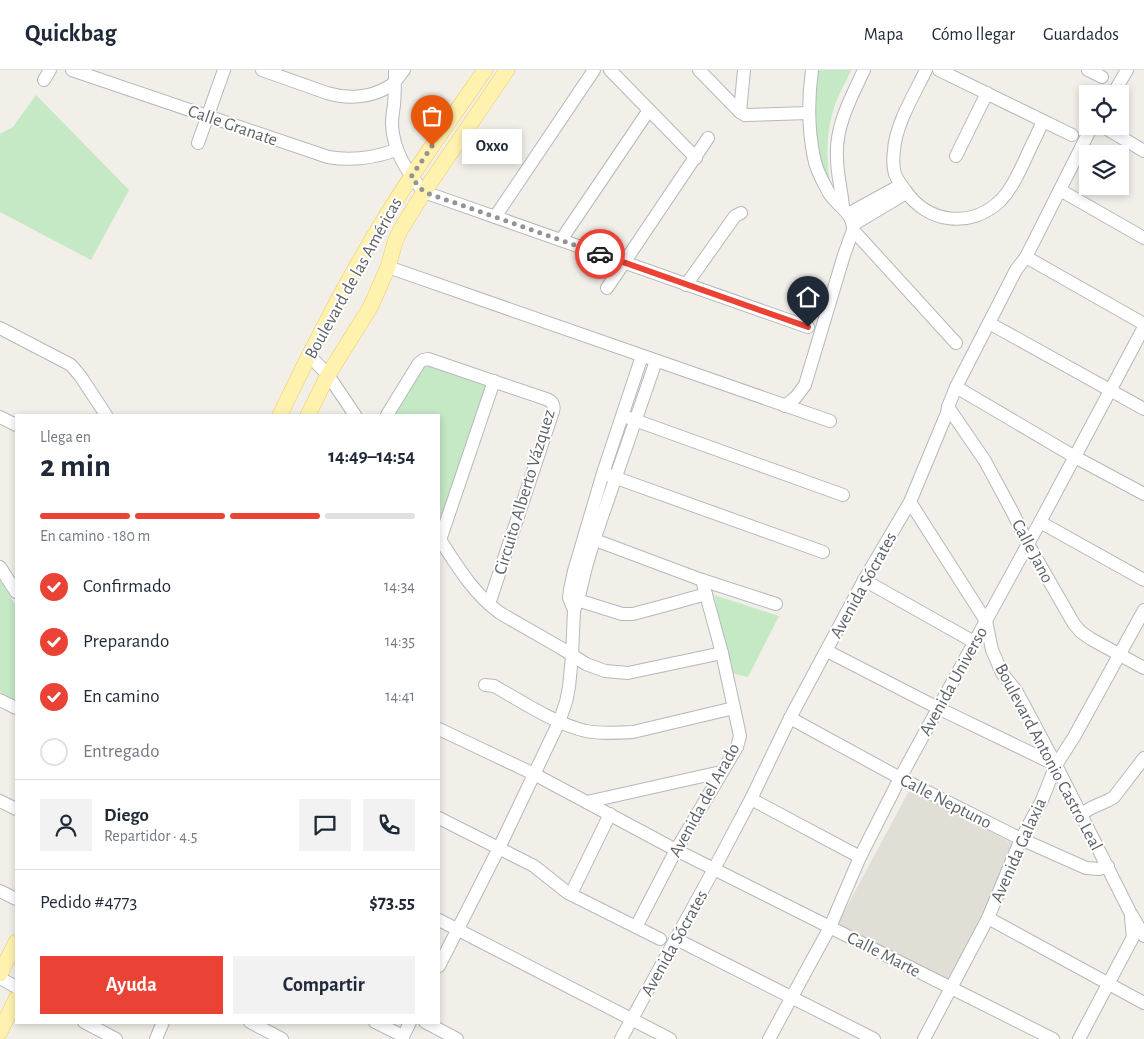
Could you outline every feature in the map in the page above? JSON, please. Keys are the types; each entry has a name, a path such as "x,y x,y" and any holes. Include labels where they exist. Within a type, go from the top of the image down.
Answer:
{"main road":[{"name":"Boulevard de las Américas","path":"280,414 309,356 384,219 485,70"},
{"name":"Boulevard de las Américas","path":"308,414 318,392 371,306 388,267 401,229 507,70"},
{"path":"384,219 401,229"},
{"path":"0,974 15,944"},
{"path":"0,1032 15,1001"}],"street":[{"name":"Calle Granate","path":"72,70 328,157 348,160 375,156 396,150"},
{"path":"198,143 224,70"},
{"path":"262,70 338,96 354,97 370,94 389,87 395,76 404,70"},
{"path":"495,217 594,70"},
{"path":"610,70 696,158"},
{"path":"699,70 740,112 748,115 808,113"},
{"path":"740,112 744,70"},
{"path":"812,70 808,113 814,159 831,196 956,343"},
{"path":"785,406 796,397 805,385 844,255 849,219 842,196 836,156 839,129 864,70"},
{"path":"926,70 906,111 895,140 894,165 895,174 910,198 919,206 937,216 961,219 971,218 988,210 999,201 1015,181 1043,121"},
{"path":"939,70 1072,135"},
{"path":"1088,70 1102,77"},
{"path":"1118,85 1127,70"},
{"path":"395,76 392,124 396,150 411,177 424,192 808,327"},
{"path":"956,156 986,93"},
{"path":"561,240 649,110"},
{"name":"Avenida Sócrates","path":"621,1039 714,869 751,799 790,718 864,580 910,502 956,387 1016,270 1026,257 1088,135"},
{"path":"1117,135 1144,151"},
{"path":"607,288 708,138"},
{"path":"849,219 904,189"},
{"path":"1060,190 1144,238"},
{"path":"686,285 735,216 741,214"},
{"path":"1026,257 1144,325"},
{"path":"388,267 830,421"},
{"path":"989,323 1144,409"},
{"name":"Avenida Universo","path":"769,1039 830,927 860,857 900,778 1040,522 1144,325"},
{"path":"0,328 71,365 105,414"},
{"path":"309,356 328,375 355,414"},
{"path":"589,538 603,473 642,356"},
{"name":"Circuito Alberto Vázquez","path":"388,414 419,363 423,360 432,360 550,400 554,407 489,604"},
{"path":"440,964 499,848 559,722 566,702 572,656 574,603 570,590 574,571 616,478 656,361"},
{"path":"440,536 494,381"},
{"path":"956,387 1144,494"},
{"name":"Calle Jano","path":"948,407 985,461 1028,544 1074,624 1091,639 1144,668"},
{"path":"622,416 843,495"},
{"path":"0,417 15,424"},
{"path":"603,473 823,552"},
{"name":"Boulevard Antonio Castro Leal","path":"910,502 986,621 992,650 1002,673 1016,692 1056,765 1080,815 1144,936"},
{"path":"1040,522 1144,580"},
{"path":"589,538 702,580 776,604"},
{"path":"440,541 466,580 489,604 500,613 594,668 628,673 722,653"},
{"path":"0,567 15,590"},
{"name":"Avenida del Arado","path":"636,927 676,850 737,747 740,736 722,653 702,580"},
{"path":"864,580 974,642"},
{"path":"574,603 622,614 633,614 706,594"},
{"name":"Avenida Galaxia","path":"924,1039 988,918 1021,839 1042,800 1056,765 1074,737 1144,610"},
{"path":"827,651 938,708 1056,765"},
{"path":"484,685 494,686 559,722 587,731 633,732 734,708"},
{"path":"0,700 15,708"},
{"name":"Calle Neptuno","path":"790,718 900,778 1021,839 1086,868 1099,869 1108,866"},
{"name":"Calle Marte","path":"440,728 534,774 676,850 1053,1039"},
{"path":"1080,815 1090,808 1114,797 1144,758"},
{"path":"588,802 721,772"},
{"path":"751,799 860,857"},
{"path":"0,801 15,809"},
{"path":"571,894 610,814"},
{"path":"440,818 534,866 571,894 660,939"},
{"path":"0,891 15,898"},
{"path":"1079,1039 1133,936 1130,912"},
{"path":"988,918 1144,1003"},
{"path":"440,920 670,1039"},
{"path":"676,939 874,1039"},
{"path":"0,978 15,986"},
{"path":"88,1024 116,1039"},
{"path":"156,1039 162,1024"},
{"path":"254,1024 282,1039"},
{"path":"379,1024 402,1038 409,1024"},
{"path":"429,1024 456,1039"}],"shaded area":[{"path":"910,789 1019,847 947,985 836,927"}],"green space":[{"path":"812,70 851,70 832,114 828,133 827,153 830,182 821,170 809,103"},
{"path":"36,95 129,190 91,260 0,212 0,134 13,127"},
{"path":"424,364 487,384 440,522 440,414 390,414"},
{"path":"0,580 15,604 15,700 0,692"},
{"path":"714,595 779,616 748,677 731,673"}],"way so far":[{"path":"432,146 411,177 424,192 600,254"}],"place":[{"name":"Oxxo","path":"432,146"}],"route":[{"path":"600,254 808,327"}]}
